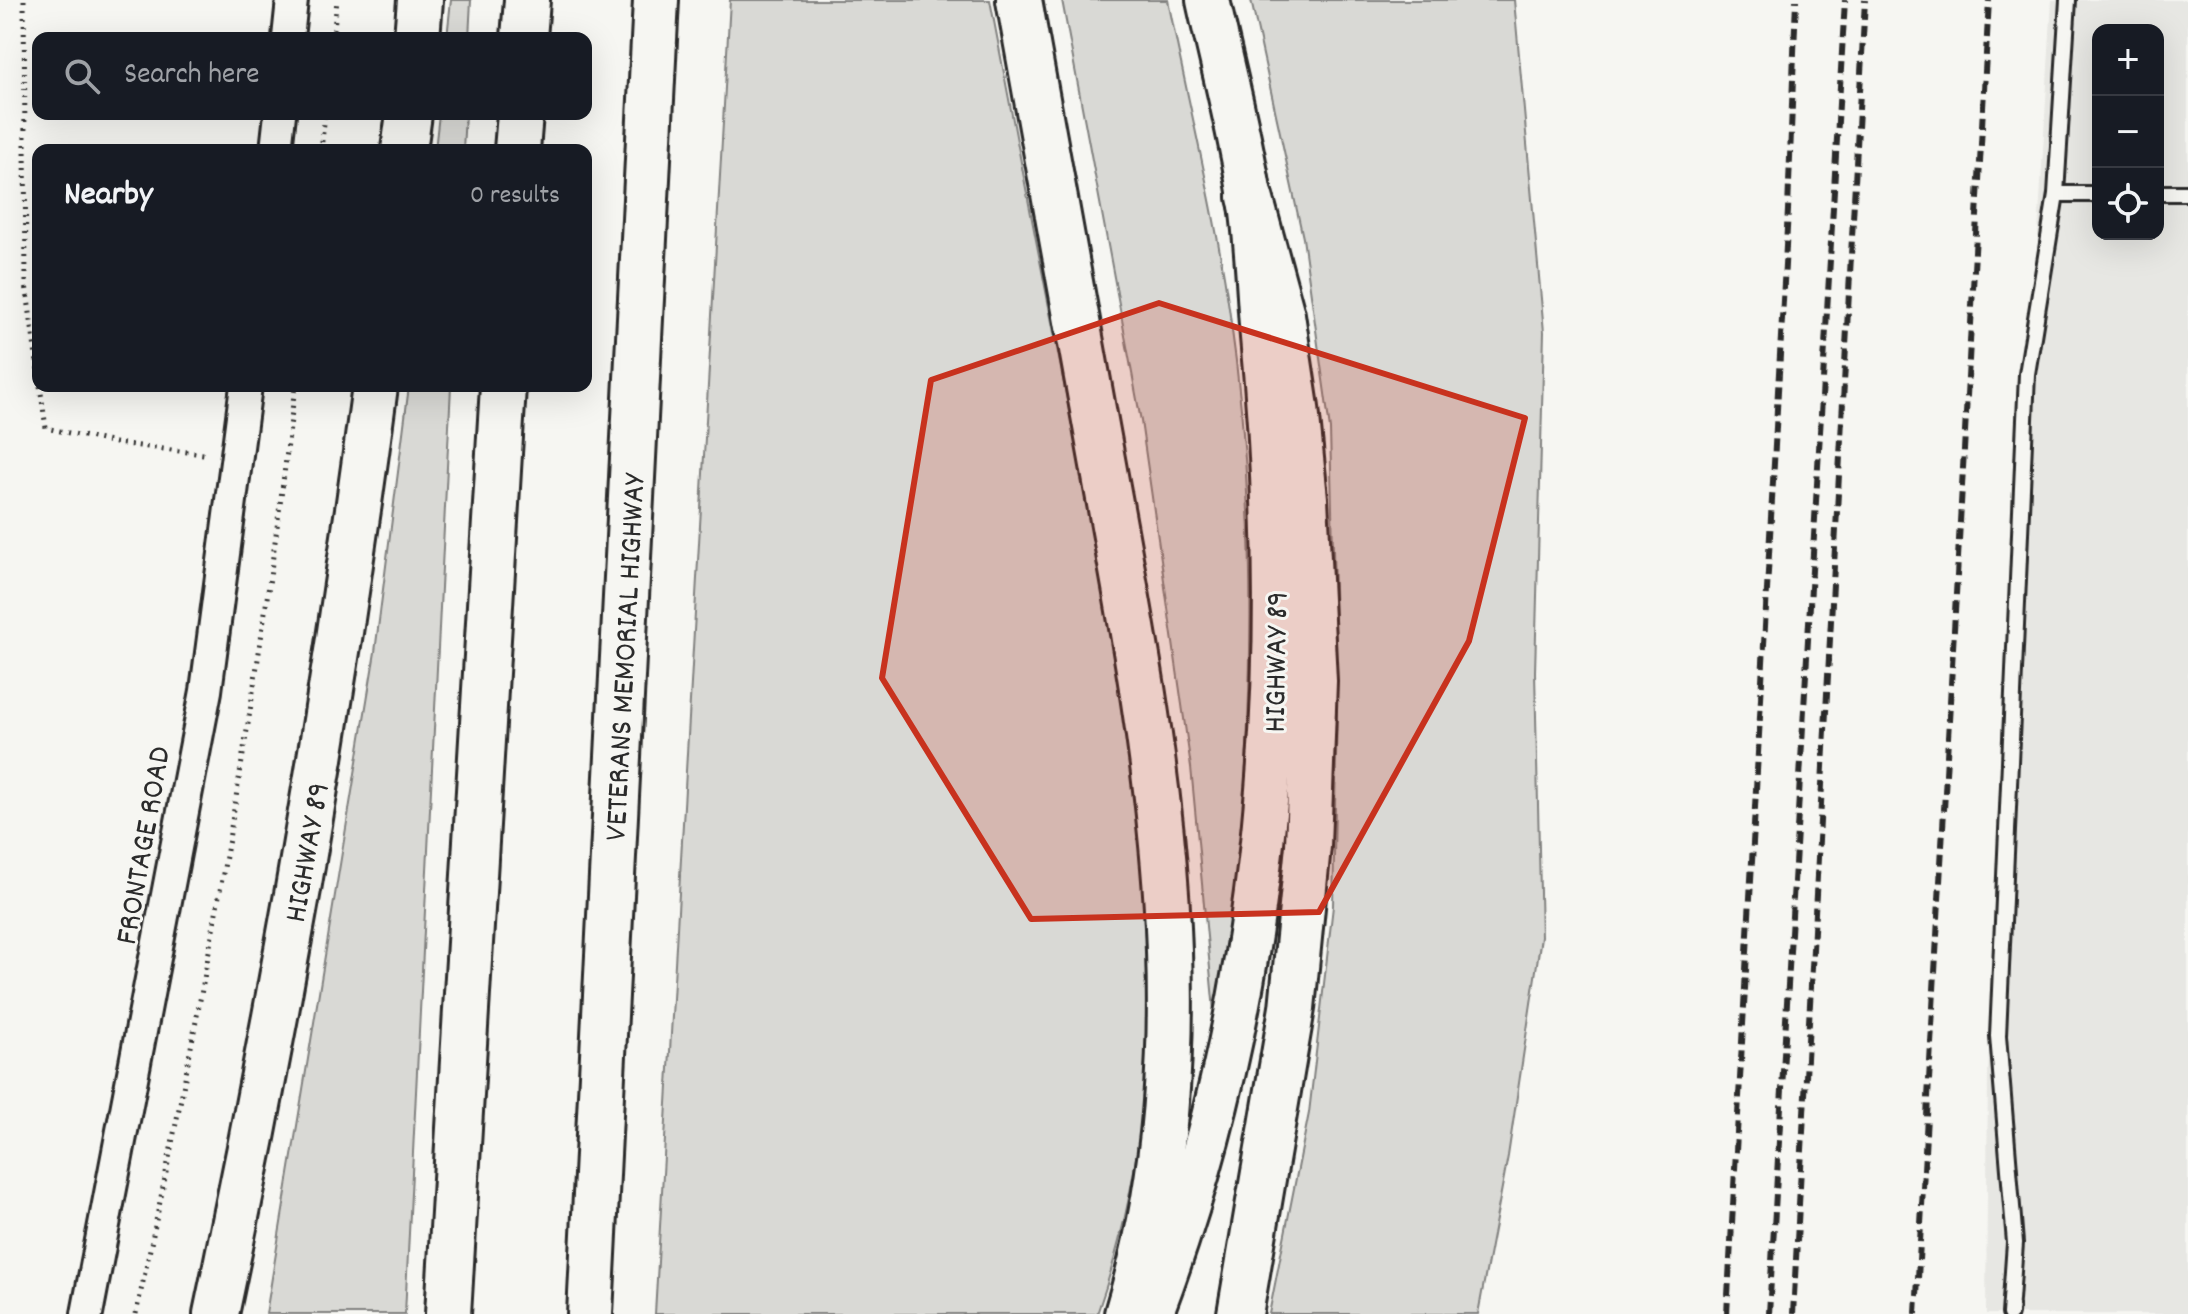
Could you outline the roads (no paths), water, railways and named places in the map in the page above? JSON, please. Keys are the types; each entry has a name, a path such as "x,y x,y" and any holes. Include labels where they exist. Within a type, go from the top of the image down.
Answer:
{"main road":[{"path":"417,32 420,0"},
{"path":"524,32 527,0"},
{"name":"VETERANS MEMORIAL HIGHWAY","path":"590,1314 656,0"},
{"path":"1019,0 1142,680 1161,812 1171,960 1168,1095 1151,1220 1127,1314"},
{"name":"HIGHWAY 89","path":"1151,1314 1169,1266 1216,1110 1249,942 1271,762 1277,606 1275,507 1250,197 1208,0"},
{"path":"405,144 408,120"},
{"path":"518,144 520,120"},
{"path":"1240,1314 1292,1008 1308,846 1314,681 1305,499 1296,408 1282,315 1250,197"},
{"name":"HIGHWAY 89","path":"216,1314 275,1021 323,751 374,392"},
{"path":"448,1314 503,392"}],"street":[{"path":"289,32 292,0"},
{"path":"277,144 279,120"},
{"name":"FRONTAGE ROAD","path":"87,1314 203,707 245,392"}],"lane":[{"path":"2010,1314 2015,1243 1999,1020 2027,374 2056,194 2068,0"},
{"path":"2164,193 2188,193"},
{"path":"2056,194 2092,194"}],"railway":[{"path":"1727,1314 1788,210 1796,0"},
{"path":"1769,1314 1845,0"},
{"path":"1793,1314 1865,0"},
{"path":"1916,1314 1989,0"}]}
